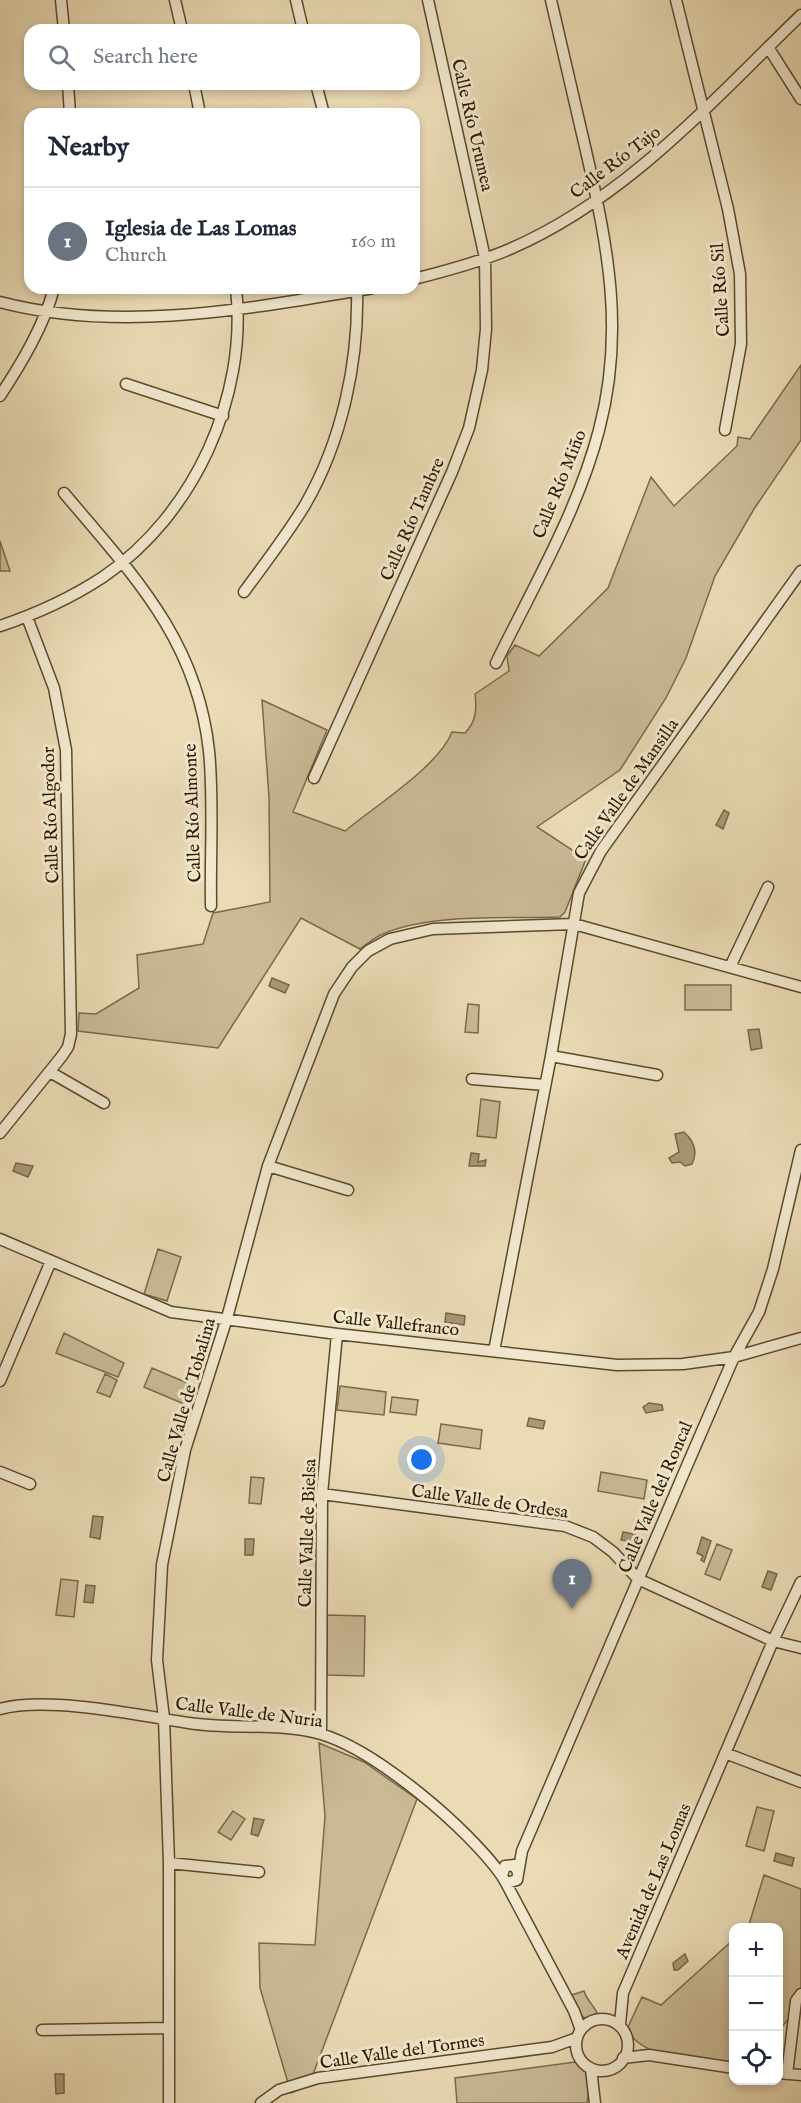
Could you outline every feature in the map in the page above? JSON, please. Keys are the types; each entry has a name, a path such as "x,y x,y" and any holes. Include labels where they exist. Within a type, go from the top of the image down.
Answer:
{"street":[{"path":"61,0 63,24"},
{"path":"175,0 181,24"},
{"path":"296,0 302,24"},
{"name":"Calle Río Urumea","path":"428,0 485,258"},
{"name":"Calle Río Miño","path":"496,663 577,496 600,429 611,364 614,321 605,239 551,0"},
{"name":"Calle Río Sil","path":"676,0 702,113 730,219 741,295 741,344 725,430"},
{"name":"Calle Río Tajo","path":"420,277 485,258 543,233 597,200 652,158 702,113 801,15"},
{"path":"768,48 801,99"},
{"path":"68,90 70,108"},
{"path":"195,90 199,108"},
{"path":"318,90 322,108"},
{"name":"Calle Río Tambre","path":"314,778 452,472 469,428 482,370 486,329 485,258"},
{"path":"0,396 21,362 52,294"},
{"path":"0,626 27,617 79,591 122,561 155,531 189,486 209,450 223,416 234,367 238,309 237,294"},
{"path":"0,302 46,311 132,317 238,309 327,294"},
{"path":"244,592 306,503 334,438 352,369 357,294"},
{"path":"126,384 223,416"},
{"name":"Calle Río Almonte","path":"64,493 148,592 168,624 196,690 209,752 211,906"},
{"name":"Calle Valle de Mansilla","path":"494,1351 551,1056 579,893 591,867 801,571"},
{"name":"Calle Río Algodor","path":"0,1133 68,1047 71,1018 66,750 54,688 27,617"},
{"path":"730,967 768,887"},
{"name":"Calle Valle de Tobalina","path":"170,2103 169,1863 164,1718 157,1660 162,1565 185,1450 227,1318 268,1166 334,994 352,967 368,951 390,939 433,929 574,924 801,987"},
{"path":"551,1056 657,1076"},
{"path":"50,1072 104,1103"},
{"path":"472,1078 545,1085"},
{"name":"Calle Valle del Roncal","path":"510,1873 522,1851 734,1357 759,1312 774,1269 801,1150"},
{"path":"268,1166 348,1190"},
{"name":"Calle Vallefranco","path":"0,1239 171,1312 337,1334 617,1365 682,1364 734,1357 801,1338"},
{"path":"0,1381 51,1261"},
{"name":"Calle Valle de Bielsa","path":"321,1734 322,1494 337,1334"},
{"path":"0,1472 30,1484"},
{"name":"Calle Valle de Ordesa","path":"322,1494 565,1526 593,1537 614,1552 638,1579 773,1641 801,1648"},
{"name":"Avenida de Las Lomas","path":"620,2024 623,1994 773,1641 801,1582"},
{"name":"Calle Valle de Nuria","path":"0,1709 19,1704 50,1705 164,1718 192,1724 321,1734 368,1757 452,1821 489,1858 510,1873"},
{"path":"725,1753 801,1782"},
{"path":"169,1863 260,1872"},
{"path":"510,1873 518,1902 574,2010 579,2034 577,2050 582,2062 591,2069 607,2071 621,2063 627,2050 628,2039"},
{"path":"607,2018 623,1994"},
{"path":"801,1994 796,2001 783,2073 801,2075"},
{"path":"574,2010 593,2021"},
{"path":"579,2034 593,2021 607,2018 620,2024 628,2039 649,2055"},
{"path":"42,2030 168,2028"},
{"name":"Calle Valle del Tormes","path":"552,2047 579,2034"},
{"name":"Calle Valle del Tormes","path":"261,2103 279,2090 318,2078 552,2047 577,2050"},
{"path":"623,2058 649,2055 729,2067"},
{"path":"591,2069 595,2099"},
{"path":"595,2099 607,2071"}],"shaded area":[{"path":"801,365 801,440 754,509 715,576 686,658 666,698 620,770 537,827 586,859 565,912 560,917 470,918 423,923 383,934 360,949 301,918 218,1048 78,1031 79,1013 96,1014 139,988 137,955 203,944 213,913 270,902 269,797 262,700 327,730 293,812 345,831 420,772 445,745 452,732 465,733 475,715 475,694 509,671 507,656 515,645 539,656 608,588 651,477 674,506 737,446 738,437 750,439"},
{"path":"0,541 10,571 0,571"},
{"path":"724,810 729,813 723,829 716,825"},
{"path":"272,978 289,985 285,993 269,986"},
{"path":"685,985 731,985 731,1010 685,1010"},
{"path":"468,1004 479,1005 478,1033 465,1032"},
{"path":"759,1029 762,1048 751,1050 748,1030"},
{"path":"481,1099 500,1102 496,1138 477,1136"},
{"path":"684,1132 693,1143 695,1151 692,1164 685,1166 680,1162 672,1163 669,1158 679,1152 675,1134"},
{"path":"471,1153 479,1154 478,1162 486,1160 485,1166 469,1166"},
{"path":"16,1163 33,1166 28,1177 13,1171"},
{"path":"158,1249 181,1257 167,1301 144,1294"},
{"path":"446,1313 465,1316 464,1325 445,1322"},
{"path":"64,1333 124,1363 118,1377 56,1353"},
{"path":"152,1368 192,1385 184,1404 144,1387"},
{"path":"105,1374 117,1380 110,1397 97,1392"},
{"path":"340,1386 386,1392 384,1415 337,1410"},
{"path":"392,1397 418,1400 416,1415 390,1412"},
{"path":"649,1403 662,1405 663,1410 646,1413 643,1407"},
{"path":"529,1418 545,1421 543,1429 527,1426"},
{"path":"441,1424 482,1430 480,1449 438,1443"},
{"path":"601,1472 647,1480 644,1499 598,1491"},
{"path":"251,1477 264,1478 261,1504 249,1503"},
{"path":"93,1516 103,1517 100,1539 90,1537"},
{"path":"623,1532 639,1535 637,1543 621,1540"},
{"path":"702,1537 711,1541 704,1562 701,1560 703,1556 697,1553"},
{"path":"245,1539 254,1539 253,1555 245,1555"},
{"path":"717,1544 732,1550 720,1580 705,1574"},
{"path":"768,1571 777,1574 771,1590 762,1587"},
{"path":"61,1579 78,1581 74,1617 56,1615"},
{"path":"86,1585 95,1586 93,1603 84,1602"},
{"path":"327,1615 365,1616 364,1676 327,1675"},
{"path":"319,1743 364,1762 417,1799 309,2085 291,2093 260,1988 259,1943 315,1945 325,1816"},
{"path":"757,1807 774,1811 764,1851 746,1846"},
{"path":"233,1811 245,1819 231,1840 218,1832"},
{"path":"254,1818 264,1820 258,1836 251,1834"},
{"path":"776,1853 794,1858 792,1866 774,1861"},
{"path":"764,1875 801,1889 801,2004 783,2025 783,1923 750,1923"},
{"path":"729,1944 729,2070 674,2059 645,2047 634,2039 627,2029 642,1997 661,2005"},
{"path":"685,1954 688,1961 678,1970 674,1970 673,1963"},
{"path":"584,1991 598,2015 586,2019 581,2015 572,1995"},
{"path":"575,2062 591,2074 587,2103 457,2103 455,2078"},
{"path":"55,2074 64,2074 64,2093 56,2094"}],"place":[{"name":"Iglesia de Las Lomas","path":"572,1609"}]}
